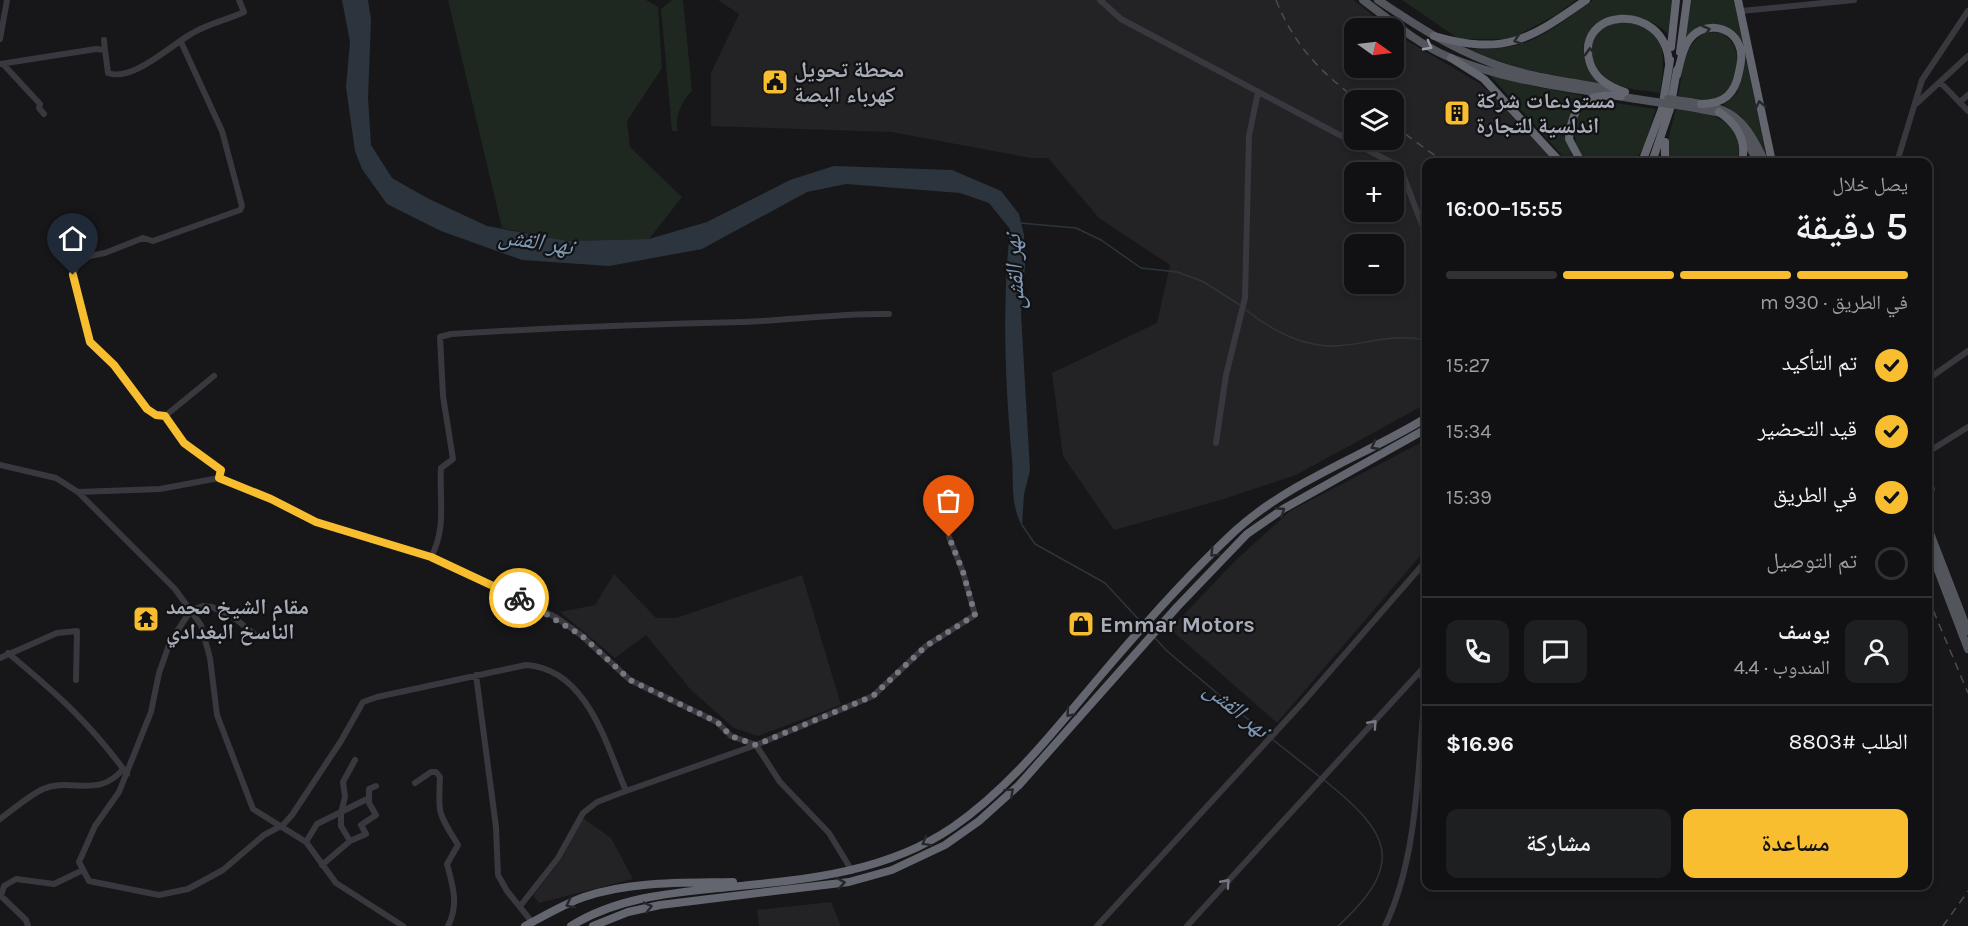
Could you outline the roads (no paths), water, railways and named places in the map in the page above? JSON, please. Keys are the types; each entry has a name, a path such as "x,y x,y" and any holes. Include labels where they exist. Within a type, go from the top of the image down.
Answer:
{"highway":[{"path":"1434,36 1469,45 1504,44 1539,32 1586,0"},
{"path":"1642,158 1649,147 1662,109 1676,0"},
{"path":"1665,158 1664,149 1687,0"},
{"path":"1738,0 1771,158"},
{"path":"1623,94 1604,82 1595,73 1589,61 1591,35 1606,17 1629,11 1653,20 1667,41 1669,63"},
{"path":"1677,75 1686,44 1695,33 1713,27 1722,29 1734,37 1739,44 1742,57 1736,86 1724,100 1701,104"},
{"path":"1451,58 1484,79 1556,158"},
{"path":"1579,158 1569,139 1576,111 1586,100 1598,95 1623,94"},
{"path":"1653,158 1670,109"},
{"path":"1719,112 1734,125 1741,135 1743,158"},
{"path":"571,926 606,910 658,894 793,881 852,871 886,861 920,846 953,827 986,801 1071,712 1170,598 1237,530 1290,492 1422,419"},
{"path":"593,926 628,912 660,904 849,882 892,870 927,853 980,820 1019,785 1116,674 1247,534 1283,509 1422,431"},
{"path":"529,924 584,897 616,889 664,884 793,881"}],"main road":[{"path":"1363,0 1416,39 1451,58 1522,80 1636,96 1719,112 1731,119 1743,132 1756,158"},
{"path":"1378,0 1434,36 1481,59 1520,72 1623,94"},
{"path":"1690,105 1701,104 1721,108 1739,118 1763,158"},
{"path":"1932,538 1968,631"},
{"path":"1932,554 1968,649"}],"street":[{"path":"0,39 7,0"},
{"path":"104,40 108,73 114,75 140,68 181,42 189,34 244,12 238,0"},
{"path":"1100,0 1121,19 1400,167 1422,225"},
{"path":"1741,11 1854,0"},
{"path":"1898,158 1917,103 1922,80 1968,11"},
{"path":"181,42 222,130 242,206 240,210 153,241 144,238 105,253 89,256 76,267 73,275 90,342 114,365 147,409 156,415 165,416 214,376"},
{"path":"2,64 96,49 105,50"},
{"path":"1917,103 1968,56"},
{"path":"2,64 40,105 39,108 44,114"},
{"path":"1941,83 1968,111"},
{"path":"1216,443 1226,375 1245,298 1248,136 1258,92"},
{"path":"1960,102 1968,95"},
{"path":"431,557 437,546 442,517 441,468 453,459 443,396 440,337 451,334 673,322 745,322 845,313 889,314"},
{"path":"1932,376 1968,351"},
{"path":"165,416 184,443 221,470 219,478"},
{"path":"1932,450 1968,428"},
{"path":"0,465 56,478 78,492 175,589 201,625 210,658 217,715 224,739 253,809 283,825 291,834 306,842 336,883 403,926"},
{"path":"78,492 160,489 219,478 271,499 316,522 431,557 557,618 581,635 630,680 717,722 731,736 756,745 780,782 829,833 852,871"},
{"path":"521,905 558,858 583,813 597,802 756,745 873,696 926,646 975,615 963,572 949,537"},
{"path":"1097,926 1422,566"},
{"path":"257,636 233,617 212,607 203,606 191,610 170,642 159,673 151,711 125,771 119,792 95,826 79,861 89,880 159,895 188,889 223,870 264,835 283,825 326,766 363,702 526,665 538,666 558,675 581,694 594,716 626,791"},
{"path":"0,657 57,633 77,631 76,680"},
{"path":"8,653 69,704 94,730 125,771"},
{"path":"1187,926 1421,671"},
{"path":"1421,671 1422,676"},
{"path":"476,675 496,827 498,875 507,891 521,905 529,924"},
{"path":"1385,926 1397,901 1406,868 1422,718"},
{"path":"350,841 341,826 341,813 345,797 343,782 355,760"},
{"path":"0,819 45,788 103,784 125,771"},
{"path":"415,783 431,772 436,772 440,777 436,798 438,813 458,845 447,864 454,893 454,908 448,926"},
{"path":"322,865 350,841 366,834 361,825 376,815 369,798 369,789 376,786"},
{"path":"306,842 317,824 369,798"},
{"path":"28,926 26,920 1,898 4,886 16,879 54,884 83,870"}],"water":[{"path":"342,0 368,0 371,20 368,98 371,145 392,178 427,198 487,226 568,241 649,239 707,222 790,180 834,166 952,170 1001,191 1019,214 1024,235 1025,266 1021,313 1030,471 1024,494 1022,526 1013,493 1006,373 1005,316 1010,229 989,203 960,193 846,184 807,192 702,249 609,266 522,260 441,231 387,204 362,169 355,151 346,87 350,42"}],"waterway":[{"path":"1020,223 1076,228 1101,240 1141,268 1177,272 1202,281 1240,305"},
{"path":"1246,310 1287,336 1323,346 1401,338 1422,339"},
{"name":"نهر القش","path":"1022,525 1035,544 1105,583 1141,622"},
{"name":"نهر القش","path":"1154,637 1167,651 1268,736"},
{"name":"نهر القش","path":"1272,739 1320,777"},
{"name":"نهر القش","path":"1324,780 1364,816 1376,833 1382,849 1381,866 1374,884 1360,904 1338,926"}],"railway":[{"path":"1276,0 1291,31 1309,56 1346,90"},
{"path":"1404,133 1438,158"},
{"path":"1932,608 1968,693"},
{"path":"1943,926 1968,891"}],"place":[{"name":"محطة تحويل كهرباء البصة","path":"775,82"},
{"name":"مستودعات شركة اندلسية للتجارة","path":"1457,113"},
{"name":"مقام الشيخ محمد الناسخ البغدادي","path":"146,619"},
{"name":"Emmar Motors","path":"1081,624"}]}
